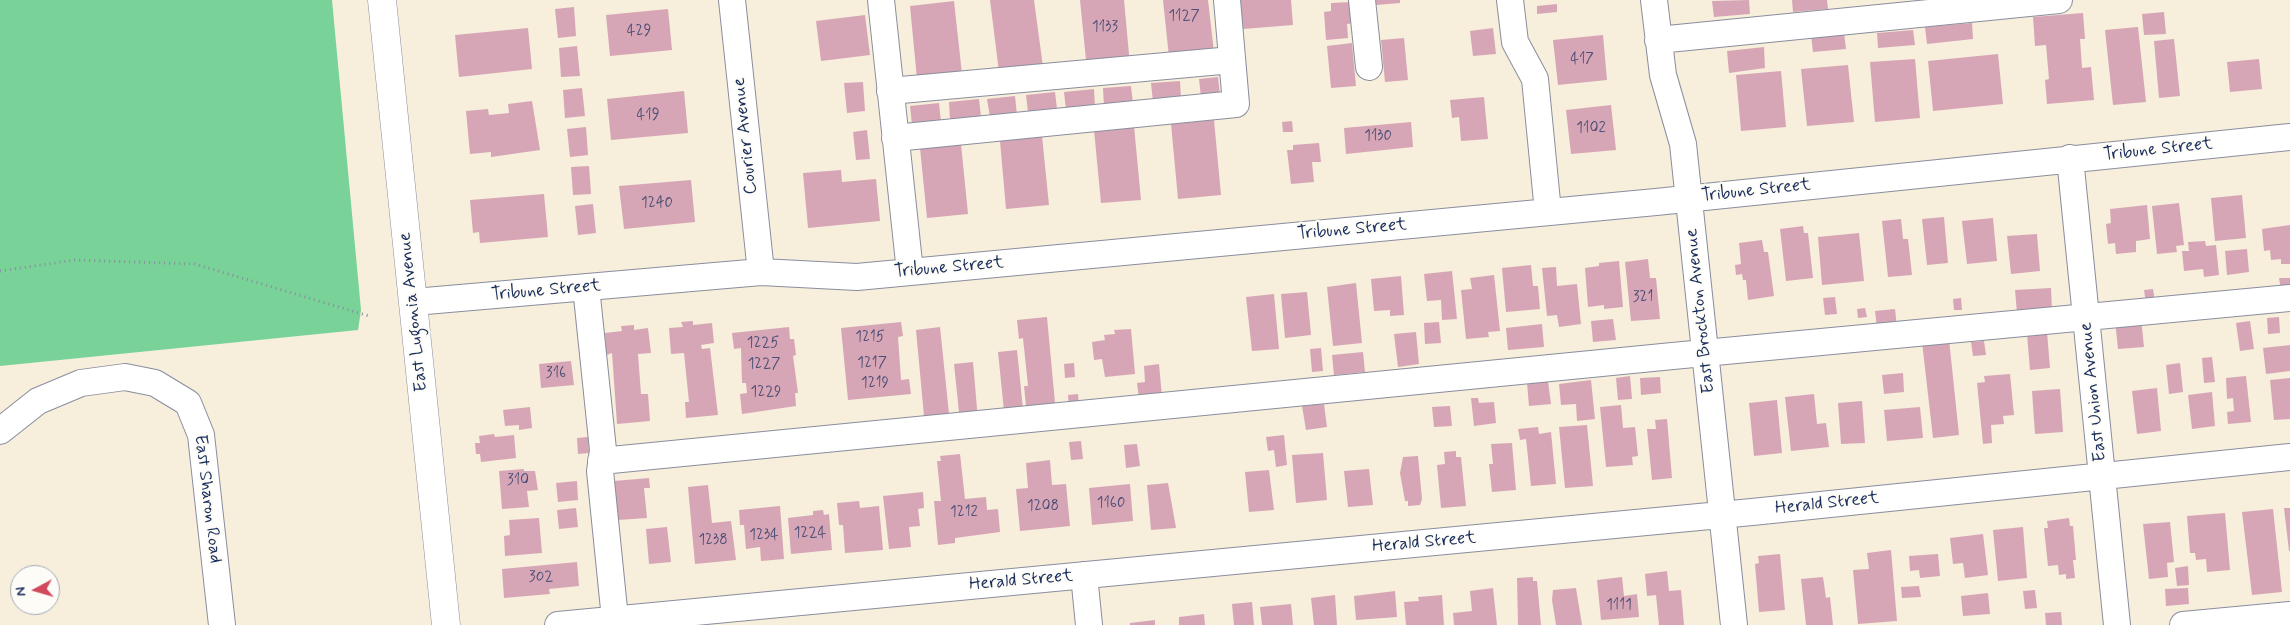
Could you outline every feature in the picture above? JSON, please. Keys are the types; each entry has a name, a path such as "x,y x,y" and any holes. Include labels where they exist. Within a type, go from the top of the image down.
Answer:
{"main road":[{"name":"East Lugonia Avenue","path":"382,0 446,625"}],"street":[{"name":"Courier Avenue","path":"732,0 761,272"},
{"path":"881,0 910,272"},
{"path":"895,138 1236,104 1227,0"},
{"path":"1362,0 1369,67"},
{"path":"1510,0 1515,42 1535,79 1548,212"},
{"name":"East Brockton Avenue","path":"1654,0 1663,75 1683,144 1734,625"},
{"path":"1658,40 2059,0"},
{"path":"890,91 1232,60"},
{"name":"Tribune Street","path":"414,302 761,272 857,277 1548,212 2290,137"},
{"name":"East Union Avenue","path":"2070,158 2117,625"},
{"path":"586,287 603,450 600,470 615,619"},
{"path":"601,461 2086,316 2290,298"},
{"name":"East Sharon Road","path":"0,431 38,401 81,383 125,377 155,383 188,403 201,435 222,625"},
{"name":"Herald Street","path":"558,625 1722,514 2290,457"},
{"path":"1084,575 1089,625"},
{"path":"2183,625 2290,615"}],"path":[{"path":"0,271 75,260 195,264 370,316"}],"green space":[{"path":"0,0 332,0 361,310 358,330 0,366"}],"building":[{"path":"990,0 1034,0 1043,67 999,72"},
{"path":"1080,0 1124,0 1130,65 1087,70"},
{"path":"1163,0 1208,0 1214,52 1169,57"},
{"path":"1240,0 1291,0 1293,25 1243,29"},
{"path":"1376,0 1400,0 1400,3 1376,5"},
{"path":"1749,0 1750,14 1714,17 1712,1"},
{"path":"1792,0 1827,0 1828,9 1793,12"},
{"path":"954,1 962,74 917,79 910,6"},
{"path":"1351,2 1354,23 1347,24 1348,38 1326,40 1324,12 1331,11 1331,3"},
{"path":"1557,4 1557,12 1537,14 1537,6"},
{"path":"574,7 576,36 558,38 555,9"},
{"path":"668,9 672,50 610,56 606,15"},
{"path":"2164,12 2166,34 2144,35 2142,14"},
{"path":"2083,13 2085,39 2080,39 2082,68 2091,67 2094,100 2047,104 2045,80 2049,79 2046,45 2035,46 2033,17"},
{"path":"865,15 870,55 821,61 816,21"},
{"path":"1972,23 1973,39 1927,44 1925,27"},
{"path":"2138,27 2146,102 2113,105 2105,30"},
{"path":"528,28 532,69 459,77 455,35"},
{"path":"1493,28 1496,54 1473,56 1470,31"},
{"path":"1913,30 1915,45 1878,48 1877,33"},
{"path":"1844,32 1846,49 1813,52 1811,35"},
{"path":"1603,35 1607,80 1558,85 1553,40"},
{"path":"1404,38 1408,80 1385,82 1381,40"},
{"path":"2174,39 2180,96 2159,98 2154,41"},
{"path":"1352,43 1356,86 1331,88 1327,46"},
{"path":"577,46 580,76 561,77 559,48"},
{"path":"1764,47 1765,68 1729,73 1727,51"},
{"path":"1998,54 2003,104 1933,111 1928,61"},
{"path":"1915,59 1920,118 1875,122 1870,62"},
{"path":"2259,59 2262,89 2230,92 2227,62"},
{"path":"1848,65 1854,122 1807,126 1801,69"},
{"path":"1781,71 1786,127 1741,131 1736,75"},
{"path":"1218,77 1220,95 1201,97 1199,79"},
{"path":"1180,81 1181,99 1153,102 1151,83"},
{"path":"863,82 865,111 847,113 844,83"},
{"path":"1131,86 1133,104 1104,107 1103,88"},
{"path":"582,88 585,116 565,118 563,90"},
{"path":"1094,89 1095,107 1066,110 1064,92"},
{"path":"684,91 688,133 611,140 607,99"},
{"path":"1055,92 1057,109 1028,112 1026,95"},
{"path":"1015,96 1017,115 990,117 987,99"},
{"path":"1484,97 1488,139 1461,141 1459,117 1452,118 1450,100"},
{"path":"979,99 981,117 950,120 949,102"},
{"path":"532,101 540,150 491,157 491,152 470,154 466,111 488,109 489,115 509,113 508,104"},
{"path":"939,103 941,122 912,125 910,106"},
{"path":"1611,105 1616,150 1571,154 1566,110"},
{"path":"1214,120 1221,195 1178,199 1171,124"},
{"path":"1292,121 1293,132 1283,132 1282,122"},
{"path":"1411,122 1413,147 1346,154 1344,128"},
{"path":"1134,126 1141,200 1101,203 1094,130"},
{"path":"586,127 588,155 570,157 567,129"},
{"path":"867,130 870,159 856,160 853,132"},
{"path":"1042,136 1049,205 1006,209 1000,141"},
{"path":"1319,143 1321,162 1312,162 1314,182 1291,184 1287,150 1293,150 1293,145"},
{"path":"961,144 968,214 927,218 920,148"},
{"path":"589,166 591,194 573,195 571,167"},
{"path":"841,170 842,182 876,179 880,221 808,228 803,173"},
{"path":"691,180 695,222 624,229 619,186"},
{"path":"544,194 548,237 480,243 479,232 473,233 470,200"},
{"path":"2242,195 2246,238 2215,241 2211,198"},
{"path":"2179,203 2184,245 2176,246 2177,252 2157,254 2152,206"},
{"path":"593,204 596,233 578,235 575,206"},
{"path":"2147,205 2150,239 2136,241 2136,252 2116,254 2115,243 2108,244 2106,224 2111,223 2110,209"},
{"path":"1944,217 1948,263 1927,265 1922,219"},
{"path":"1993,218 1997,261 1967,264 1962,221"},
{"path":"1901,219 1903,239 1908,239 1912,275 1888,277 1882,221"},
{"path":"2290,225 2290,264 2281,264 2281,259 2271,260 2270,250 2264,251 2262,229"},
{"path":"1803,226 1804,233 1808,233 1813,278 1786,281 1780,229"},
{"path":"1859,233 1864,281 1822,285 1818,237"},
{"path":"2037,234 2040,271 2011,274 2007,236"},
{"path":"1762,240 1764,252 1768,252 1774,296 1748,300 1746,280 1743,280 1742,274 1736,275 1735,265 1741,264 1739,243"},
{"path":"2205,241 2206,246 2216,245 2219,275 2204,277 2203,269 2184,271 2182,251 2189,251 2188,242"},
{"path":"2247,249 2249,272 2227,275 2225,251"},
{"path":"1648,259 1650,278 1656,278 1660,319 1631,321 1625,262"},
{"path":"1619,261 1623,307 1604,309 1604,305 1588,307 1585,268 1599,266 1599,263"},
{"path":"1531,265 1533,286 1538,286 1540,309 1506,312 1502,268"},
{"path":"1556,267 1557,286 1577,284 1581,324 1559,327 1557,315 1547,316 1542,268"},
{"path":"1452,271 1457,319 1442,320 1441,300 1427,301 1424,274"},
{"path":"1494,275 1500,331 1488,332 1489,337 1466,339 1461,290 1472,289 1470,278"},
{"path":"1401,276 1404,315 1390,316 1390,310 1374,311 1371,279"},
{"path":"2279,278 2290,278 2290,289 2281,290"},
{"path":"1356,283 1362,343 1333,346 1327,287"},
{"path":"2051,288 2052,310 2017,313 2015,290"},
{"path":"2153,289 2155,302 2146,303 2144,290"},
{"path":"1307,292 1311,335 1285,338 1281,294"},
{"path":"1274,294 1279,349 1252,351 1246,297"},
{"path":"1835,297 1837,314 1825,315 1823,298"},
{"path":"1961,298 1962,310 1954,310 1953,299"},
{"path":"1865,308 1867,317 1858,318 1857,309"},
{"path":"1895,309 1897,327 1877,328 1875,311"},
{"path":"1047,317 1055,403 1026,406 1024,386 1028,386 1023,338 1019,339 1017,320"},
{"path":"2279,317 2280,333 2268,334 2267,318"},
{"path":"2141,318 2144,347 2118,349 2115,320"},
{"path":"1613,319 1616,340 1593,342 1591,321"},
{"path":"693,321 693,325 712,323 714,343 701,345 702,349 710,348 718,415 686,418 685,402 689,402 684,353 671,354 669,328 683,327 681,322"},
{"path":"2250,321 2254,349 2240,351 2236,323"},
{"path":"901,322 903,336 898,337 901,380 909,379 911,394 848,400 841,328"},
{"path":"1439,322 1441,343 1425,344 1424,323"},
{"path":"1542,324 1544,347 1508,350 1506,328"},
{"path":"634,325 634,330 648,328 651,353 638,354 641,394 648,394 650,421 617,424 612,353 606,355 605,333 622,331 621,326"},
{"path":"789,327 790,339 794,339 796,355 793,356 798,393 795,393 796,406 742,414 740,394 747,393 746,383 742,383 741,348 734,349 732,333"},
{"path":"940,327 949,414 924,416 916,330"},
{"path":"1131,329 1135,374 1105,377 1102,359 1094,360 1092,342 1105,340 1104,335 1115,334 1114,330"},
{"path":"1416,332 1419,364 1398,367 1394,334"},
{"path":"2047,332 2050,368 2030,370 2027,334"},
{"path":"1949,339 1959,435 1933,438 1922,342"},
{"path":"1984,341 1986,355 1973,356 1971,342"},
{"path":"2290,345 2290,371 2266,374 2263,348"},
{"path":"1321,348 1323,371 1312,372 1310,349"},
{"path":"1017,350 1023,409 1004,411 998,352"},
{"path":"1363,352 1365,372 1334,375 1332,355"},
{"path":"2212,357 2215,382 2204,383 2202,358"},
{"path":"571,361 574,385 541,388 539,364"},
{"path":"973,362 978,420 960,422 954,364"},
{"path":"1074,363 1075,377 1065,378 1064,364"},
{"path":"2180,363 2183,392 2169,394 2166,365"},
{"path":"1159,364 1162,397 1139,399 1137,383 1145,382 1144,366"},
{"path":"1903,373 1904,392 1884,394 1882,375"},
{"path":"2010,374 2014,415 2003,416 2004,424 1991,425 1992,443 1983,444 1977,383 1985,382 1984,376"},
{"path":"1630,376 1632,399 1618,400 1616,378"},
{"path":"2246,376 2251,422 2228,424 2227,412 2234,411 2233,398 2227,399 2226,378"},
{"path":"1660,377 1661,393 1641,395 1640,378"},
{"path":"2290,378 2290,419 2274,420 2270,380"},
{"path":"1591,380 1595,419 1577,421 1576,404 1561,405 1559,384"},
{"path":"1548,381 1551,404 1529,406 1527,383"},
{"path":"2157,388 2161,431 2137,434 2132,391"},
{"path":"2060,389 2063,432 2035,434 2032,391"},
{"path":"2212,392 2215,426 2192,429 2188,395"},
{"path":"1078,394 1079,407 1069,408 1068,395"},
{"path":"1814,394 1817,424 1826,423 1829,447 1791,451 1785,397"},
{"path":"1471,398 1478,398 1479,403 1494,402 1496,423 1474,426"},
{"path":"1777,400 1782,453 1754,456 1749,403"},
{"path":"1862,401 1865,443 1841,444 1838,403"},
{"path":"1324,404 1327,427 1306,430 1302,406"},
{"path":"1621,405 1623,428 1635,427 1638,456 1632,457 1633,465 1606,467 1600,407"},
{"path":"1450,406 1452,426 1434,427 1432,407"},
{"path":"530,407 532,428 519,430 519,425 505,426 503,410"},
{"path":"1920,407 1923,438 1887,441 1884,410"},
{"path":"1667,419 1672,478 1652,480 1647,429 1656,429 1655,420"},
{"path":"1587,425 1593,486 1565,488 1559,427"},
{"path":"1538,427 1539,434 1551,432 1556,484 1531,486 1526,439 1520,440 1518,429"},
{"path":"494,434 495,437 514,435 516,458 481,462 480,454 476,454 475,443 480,443 479,436"},
{"path":"1284,435 1287,465 1276,467 1274,450 1268,451 1266,437"},
{"path":"588,437 589,453 578,454 577,438"},
{"path":"1081,441 1083,459 1071,460 1069,442"},
{"path":"1512,443 1516,490 1492,492 1489,464 1493,464 1491,444"},
{"path":"1137,444 1140,466 1126,468 1124,445"},
{"path":"1456,451 1456,457 1461,457 1466,506 1441,508 1437,465 1445,464 1444,452"},
{"path":"1323,453 1327,500 1296,503 1292,455"},
{"path":"960,454 965,499 986,497 987,510 998,509 1000,532 955,538 955,543 938,545 934,501 941,501 937,461 941,461 940,456"},
{"path":"1418,456 1422,499 1420,505 1408,506 1408,501 1405,501 1400,473 1403,457"},
{"path":"1050,460 1052,485 1066,484 1070,526 1020,531 1016,489 1028,488 1026,463"},
{"path":"524,469 524,471 535,471 538,490 527,491 529,507 502,509 499,471"},
{"path":"1369,469 1373,505 1348,507 1344,471"},
{"path":"1269,470 1274,510 1249,512 1245,472"},
{"path":"649,478 650,488 644,488 647,518 618,520 614,481"},
{"path":"577,481 578,500 558,502 556,483"},
{"path":"1168,483 1176,528 1151,530 1147,485"},
{"path":"1130,484 1133,521 1092,525 1089,488"},
{"path":"708,485 712,523 731,521 736,560 695,564 688,487"},
{"path":"923,492 924,508 918,509 920,526 909,527 911,547 889,549 883,496"},
{"path":"859,501 860,508 879,506 883,550 845,553 843,525 839,525 837,503"},
{"path":"780,506 784,559 761,561 760,547 746,549 744,525 740,525 739,510"},
{"path":"576,508 578,527 559,529 557,510"},
{"path":"2284,508 2290,508 2290,551 2289,551"},
{"path":"2273,509 2282,592 2252,595 2242,512"},
{"path":"823,510 824,515 829,514 832,550 791,554 788,518 813,515 813,511"},
{"path":"2225,513 2230,570 2207,572 2206,559 2196,560 2195,553 2190,553 2187,516"},
{"path":"539,518 542,553 505,556 504,536 510,535 509,520"},
{"path":"2069,518 2070,526 2073,526 2076,560 2073,560 2075,578 2066,579 2066,574 2059,575 2058,565 2048,566 2044,528 2048,528 2047,521"},
{"path":"2170,522 2174,562 2167,563 2168,577 2149,579 2143,524"},
{"path":"667,527 671,562 649,564 646,529"},
{"path":"2023,527 2027,578 1998,581 1993,530"},
{"path":"1983,534 1988,575 1965,578 1963,563 1953,564 1950,538"},
{"path":"1891,550 1897,621 1858,624 1853,570 1869,569 1867,553"},
{"path":"1780,554 1785,610 1759,612 1755,564 1759,563 1758,556"},
{"path":"1938,554 1940,576 1920,578 1919,570 1910,571 1909,556"},
{"path":"577,562 579,586 549,589 550,594 504,598 502,569"},
{"path":"2188,566 2189,585 2177,586 2175,568"},
{"path":"1667,571 1669,591 1681,590 1684,625 1659,625 1656,595 1647,596 1645,574"},
{"path":"1533,577 1533,581 1537,581 1541,625 1518,625 1517,578"},
{"path":"1622,577 1624,596 1637,594 1639,617 1601,620 1597,580"},
{"path":"1823,577 1826,598 1830,597 1833,625 1806,625 1801,579"},
{"path":"1919,586 1921,597 1902,598 1901,587"},
{"path":"1493,588 1497,625 1454,625 1453,613 1472,611 1470,591"},
{"path":"1576,588 1582,625 1556,625 1552,600 1553,590"},
{"path":"2188,588 2189,604 2166,606 2165,589"},
{"path":"2035,590 2037,608 2025,609 2023,591"},
{"path":"1395,591 1397,617 1356,620 1354,596"},
{"path":"1988,593 1990,614 1963,616 1961,596"},
{"path":"1335,595 1337,625 1314,625 1311,598"},
{"path":"1442,595 1444,625 1406,625 1404,602 1419,601 1418,597"},
{"path":"1252,602 1254,625 1234,625 1232,604"},
{"path":"1291,604 1293,625 1262,625 1260,607"},
{"path":"2061,612 2062,625 2046,625 2045,613"},
{"path":"1204,614 1205,625 1179,625 1179,617"},
{"path":"1155,620 1155,625 1130,625 1130,623"}]}
